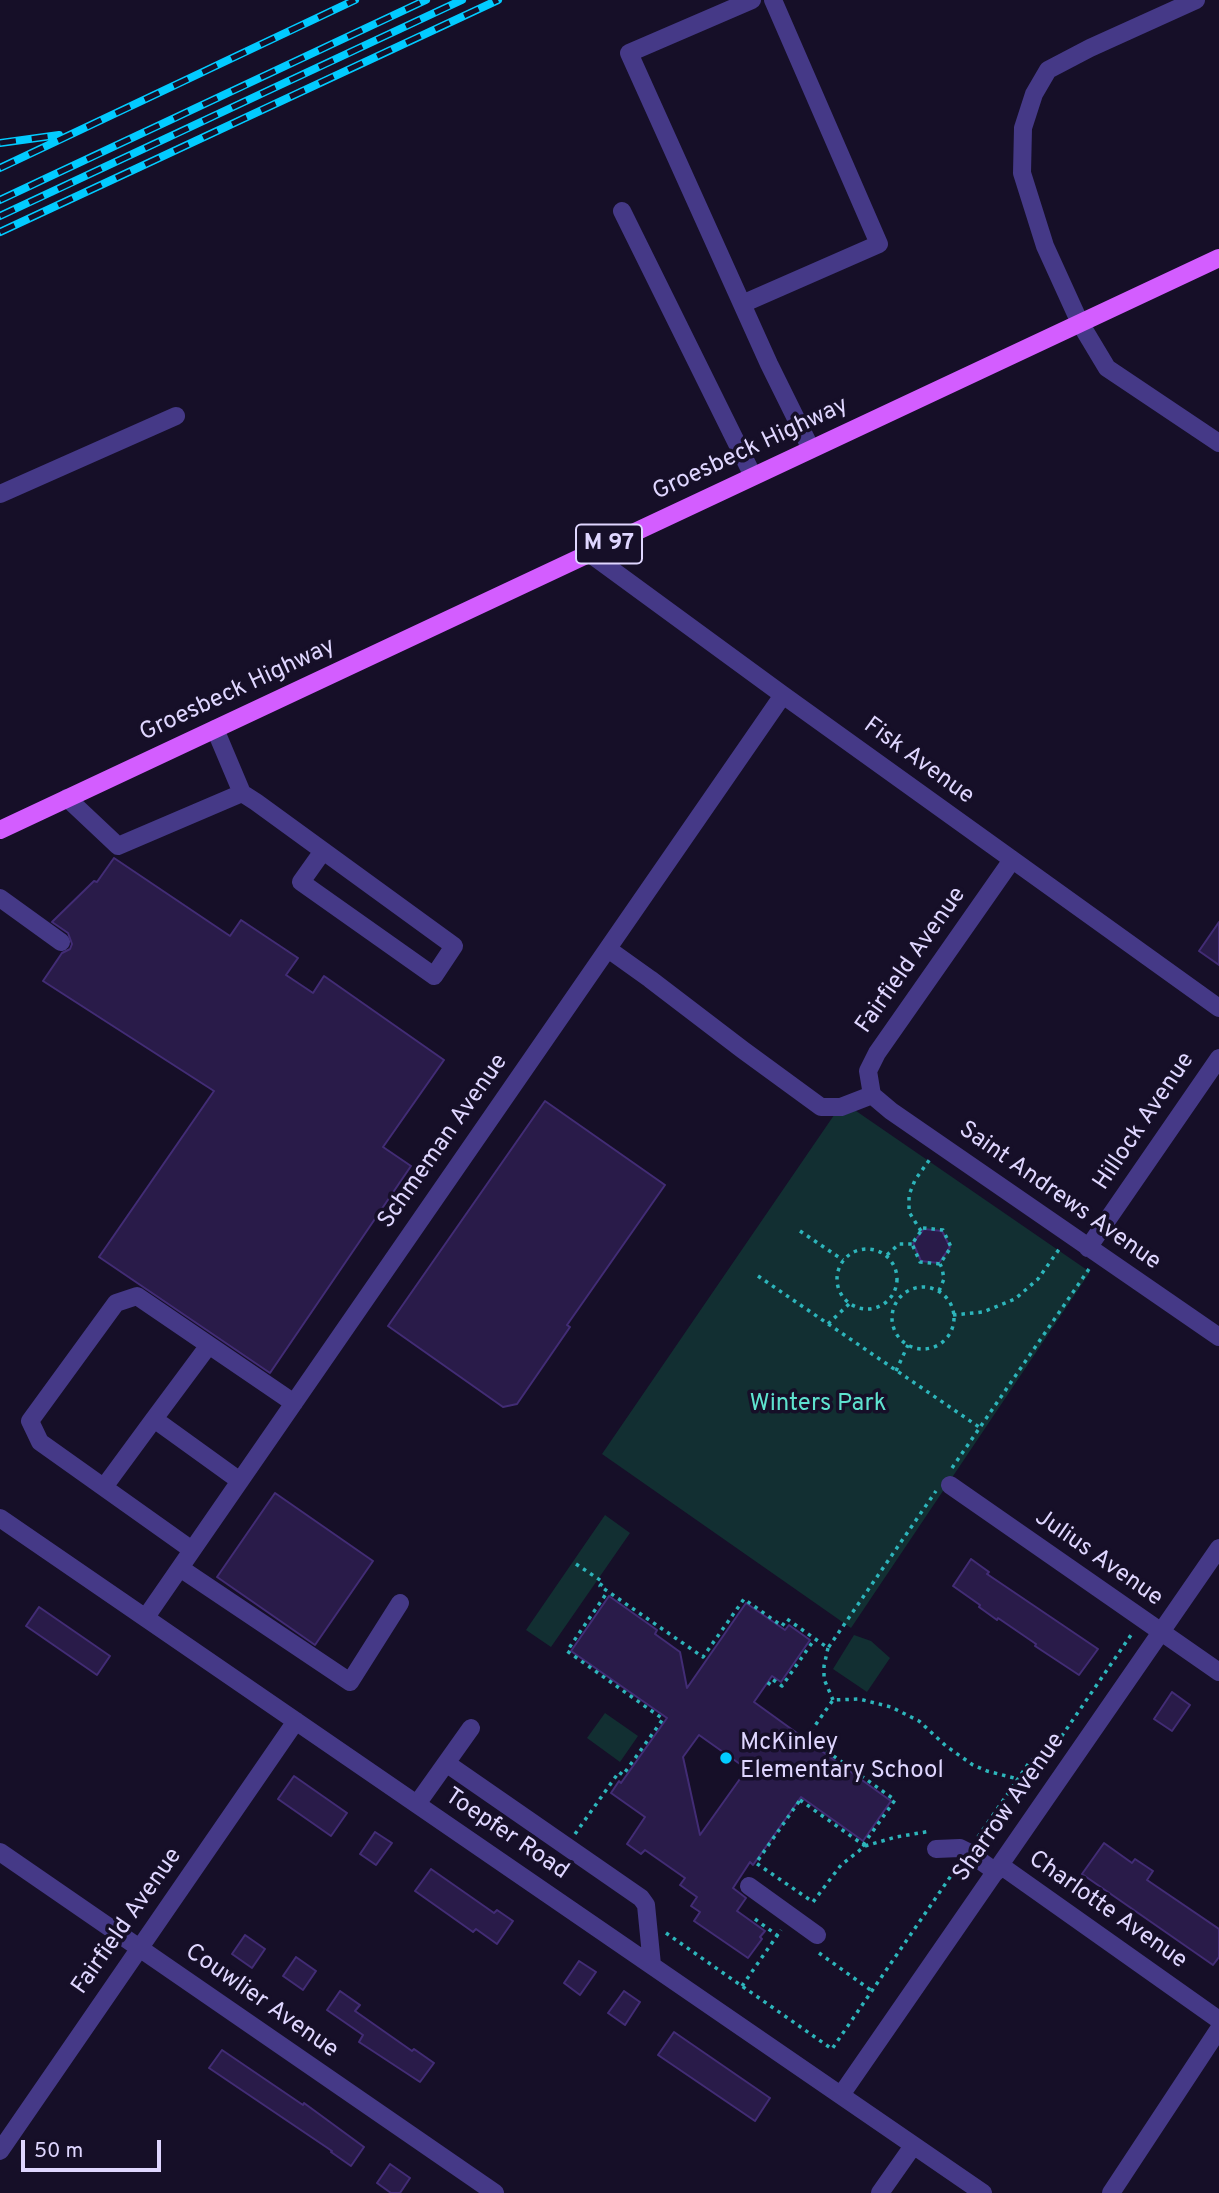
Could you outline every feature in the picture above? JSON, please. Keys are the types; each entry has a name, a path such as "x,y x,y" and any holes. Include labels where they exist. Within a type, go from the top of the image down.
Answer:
{"main road":[{"name":"Groesbeck Highway","path":"0,830 1219,258"}],"street":[{"path":"752,0 629,52 769,364 811,449"},
{"path":"742,304 879,244 773,0"},
{"path":"1196,0 1048,70 1034,94 1023,128 1022,173 1045,246 1080,323 1107,368 1219,443"},
{"path":"622,211 753,476"},
{"path":"0,495 176,416"},
{"name":"Fisk Avenue","path":"589,553 1219,1008"},
{"name":"Schmeman Avenue","path":"146,1617 783,695"},
{"path":"215,729 242,793 323,851 454,946 434,976 301,882 323,851"},
{"path":"67,799 118,846 242,793"},
{"name":"Fairfield Avenue","path":"872,1095 868,1072 877,1053 1012,859"},
{"path":"0,898 61,942"},
{"path":"608,949 821,1107 841,1107 872,1095"},
{"name":"Hillock Avenue","path":"1088,1248 1219,1058"},
{"name":"Saint Andrews Avenue","path":"872,1095 891,1111 1219,1337"},
{"path":"192,1550 40,1442 30,1421 116,1303 137,1296 294,1403"},
{"path":"104,1487 209,1345"},
{"path":"154,1419 240,1481"},
{"name":"Julius Avenue","path":"947,1480 1219,1672"},
{"name":"Toepfer Road","path":"0,1518 982,2193"},
{"name":"Sharrow Avenue","path":"841,2095 1219,1548"},
{"path":"180,1568 350,1682 400,1603"},
{"name":"Fairfield Avenue","path":"0,2151 296,1721"},
{"path":"417,1804 471,1728"},
{"path":"446,1763 641,1898 646,1905 652,1965"},
{"name":"Charlotte Avenue","path":"936,1849 960,1848 998,1868 1219,2020"},
{"name":"Couwlier Avenue","path":"0,1852 495,2193"},
{"path":"749,1886 791,1916 817,1943"},
{"path":"1111,2193 1219,2029"},
{"path":"880,2193 913,2146"}],"path":[{"path":"921,1231 909,1212 909,1195 915,1180 930,1159"},
{"path":"912,1244 923,1228 943,1230 951,1247 940,1264"},
{"path":"800,1231 843,1260"},
{"path":"887,1256 899,1244 912,1244"},
{"path":"912,1244 920,1262 940,1264"},
{"path":"864,1248 874,1249 887,1256 896,1269 896,1288 892,1296 885,1303 867,1309 849,1304 841,1296 837,1286 836,1276 843,1260 854,1251 864,1248"},
{"path":"953,1315 983,1312 1015,1299 1038,1279 1060,1248"},
{"path":"939,1291 944,1279 940,1264"},
{"path":"833,1700 824,1679 828,1648 947,1480 1089,1268"},
{"path":"758,1276 980,1428"},
{"path":"922,1286 939,1291 948,1300 953,1315 951,1330 945,1339 926,1349 908,1345 898,1337 891,1319 897,1300 912,1288 922,1286"},
{"path":"892,1296 897,1300"},
{"path":"828,1324 849,1304"},
{"path":"896,1371 908,1345"},
{"path":"576,1564 603,1582 600,1586 703,1657 744,1599 782,1626 787,1619 828,1648"},
{"path":"575,1835 619,1772 623,1775 663,1719 566,1651 608,1591"},
{"path":"975,1842 1031,1760 1046,1759 1131,1635"},
{"path":"768,1685 772,1679 782,1686 815,1639"},
{"path":"833,1700 859,1699 891,1707 919,1721 946,1746 973,1765 1018,1779"},
{"path":"833,1700 807,1737 895,1800 863,1845 865,1846 841,1865 813,1902 756,1863 800,1800 863,1845"},
{"path":"742,1986 805,1896"},
{"path":"755,1919 778,1936"},
{"path":"817,1943 872,1991"}],"green space":[{"name":"Winters Park","path":"843,1102 1090,1272 851,1628 602,1454"},
{"path":"605,1515 630,1533 551,1647 526,1630"},
{"path":"854,1635 871,1641 890,1658 867,1692 833,1669"},
{"path":"605,1713 638,1736 620,1762 587,1738"}],"building":[{"path":"114,858 230,936 241,920 298,958 286,975 313,993 324,976 444,1060 383,1147 411,1166 270,1373 99,1257 214,1091 43,981 62,953 70,949 72,944 68,933 52,922 94,881 97,882"},
{"path":"1219,922 1219,965 1199,951"},
{"path":"545,1101 665,1185 567,1325 570,1327 517,1404 503,1407 388,1326"},
{"path":"924,1229 942,1231 950,1247 939,1263 921,1261 913,1243"},
{"path":"275,1493 373,1561 315,1645 217,1577"},
{"path":"971,1559 989,1572 987,1574 1098,1649 1079,1675 998,1618 997,1620 953,1586"},
{"path":"609,1596 657,1630 655,1634 680,1652 687,1688 746,1603 785,1630 789,1625 810,1640 781,1682 772,1676 754,1702 891,1801 863,1841 801,1797 753,1865 750,1862 733,1888 746,1898 737,1911 765,1931 748,1958 694,1921 700,1912 691,1906 697,1897 680,1885 685,1878 645,1850 641,1854 627,1844 645,1817 611,1793 667,1718 571,1651","holes":["699,1735 747,1769 700,1835 683,1757"]},
{"path":"39,1607 110,1656 97,1675 26,1626"},
{"path":"1172,1692 1190,1705 1172,1731 1154,1719"},
{"path":"294,1776 347,1813 331,1836 278,1799"},
{"path":"375,1832 392,1843 376,1865 360,1854"},
{"path":"1104,1843 1132,1863 1135,1859 1153,1871 1147,1880 1219,1929 1219,1957 1213,1965 1082,1874"},
{"path":"431,1869 494,1913 497,1910 513,1921 497,1944 476,1929 473,1932 415,1891"},
{"path":"245,1935 265,1949 252,1968 232,1954"},
{"path":"296,1957 316,1971 303,1990 283,1976"},
{"path":"579,1961 596,1972 580,1995 564,1983"},
{"path":"340,1991 360,2005 355,2011 434,2063 420,2082 359,2042 363,2035 327,2010"},
{"path":"624,1991 640,2002 625,2025 608,2013"},
{"path":"674,2032 770,2098 755,2121 658,2055"},
{"path":"222,2050 303,2105 304,2103 364,2147 351,2166 209,2068"},
{"path":"390,2164 410,2178 400,2193 391,2193 377,2183"}],"railway":[{"path":"0,168 355,0"},
{"path":"0,200 426,0"},
{"path":"0,216 462,0"},
{"path":"0,232 498,0"},
{"path":"0,143 59,135"}],"place":[{"name":"McKinley Elementary School","path":"726,1758"}]}
